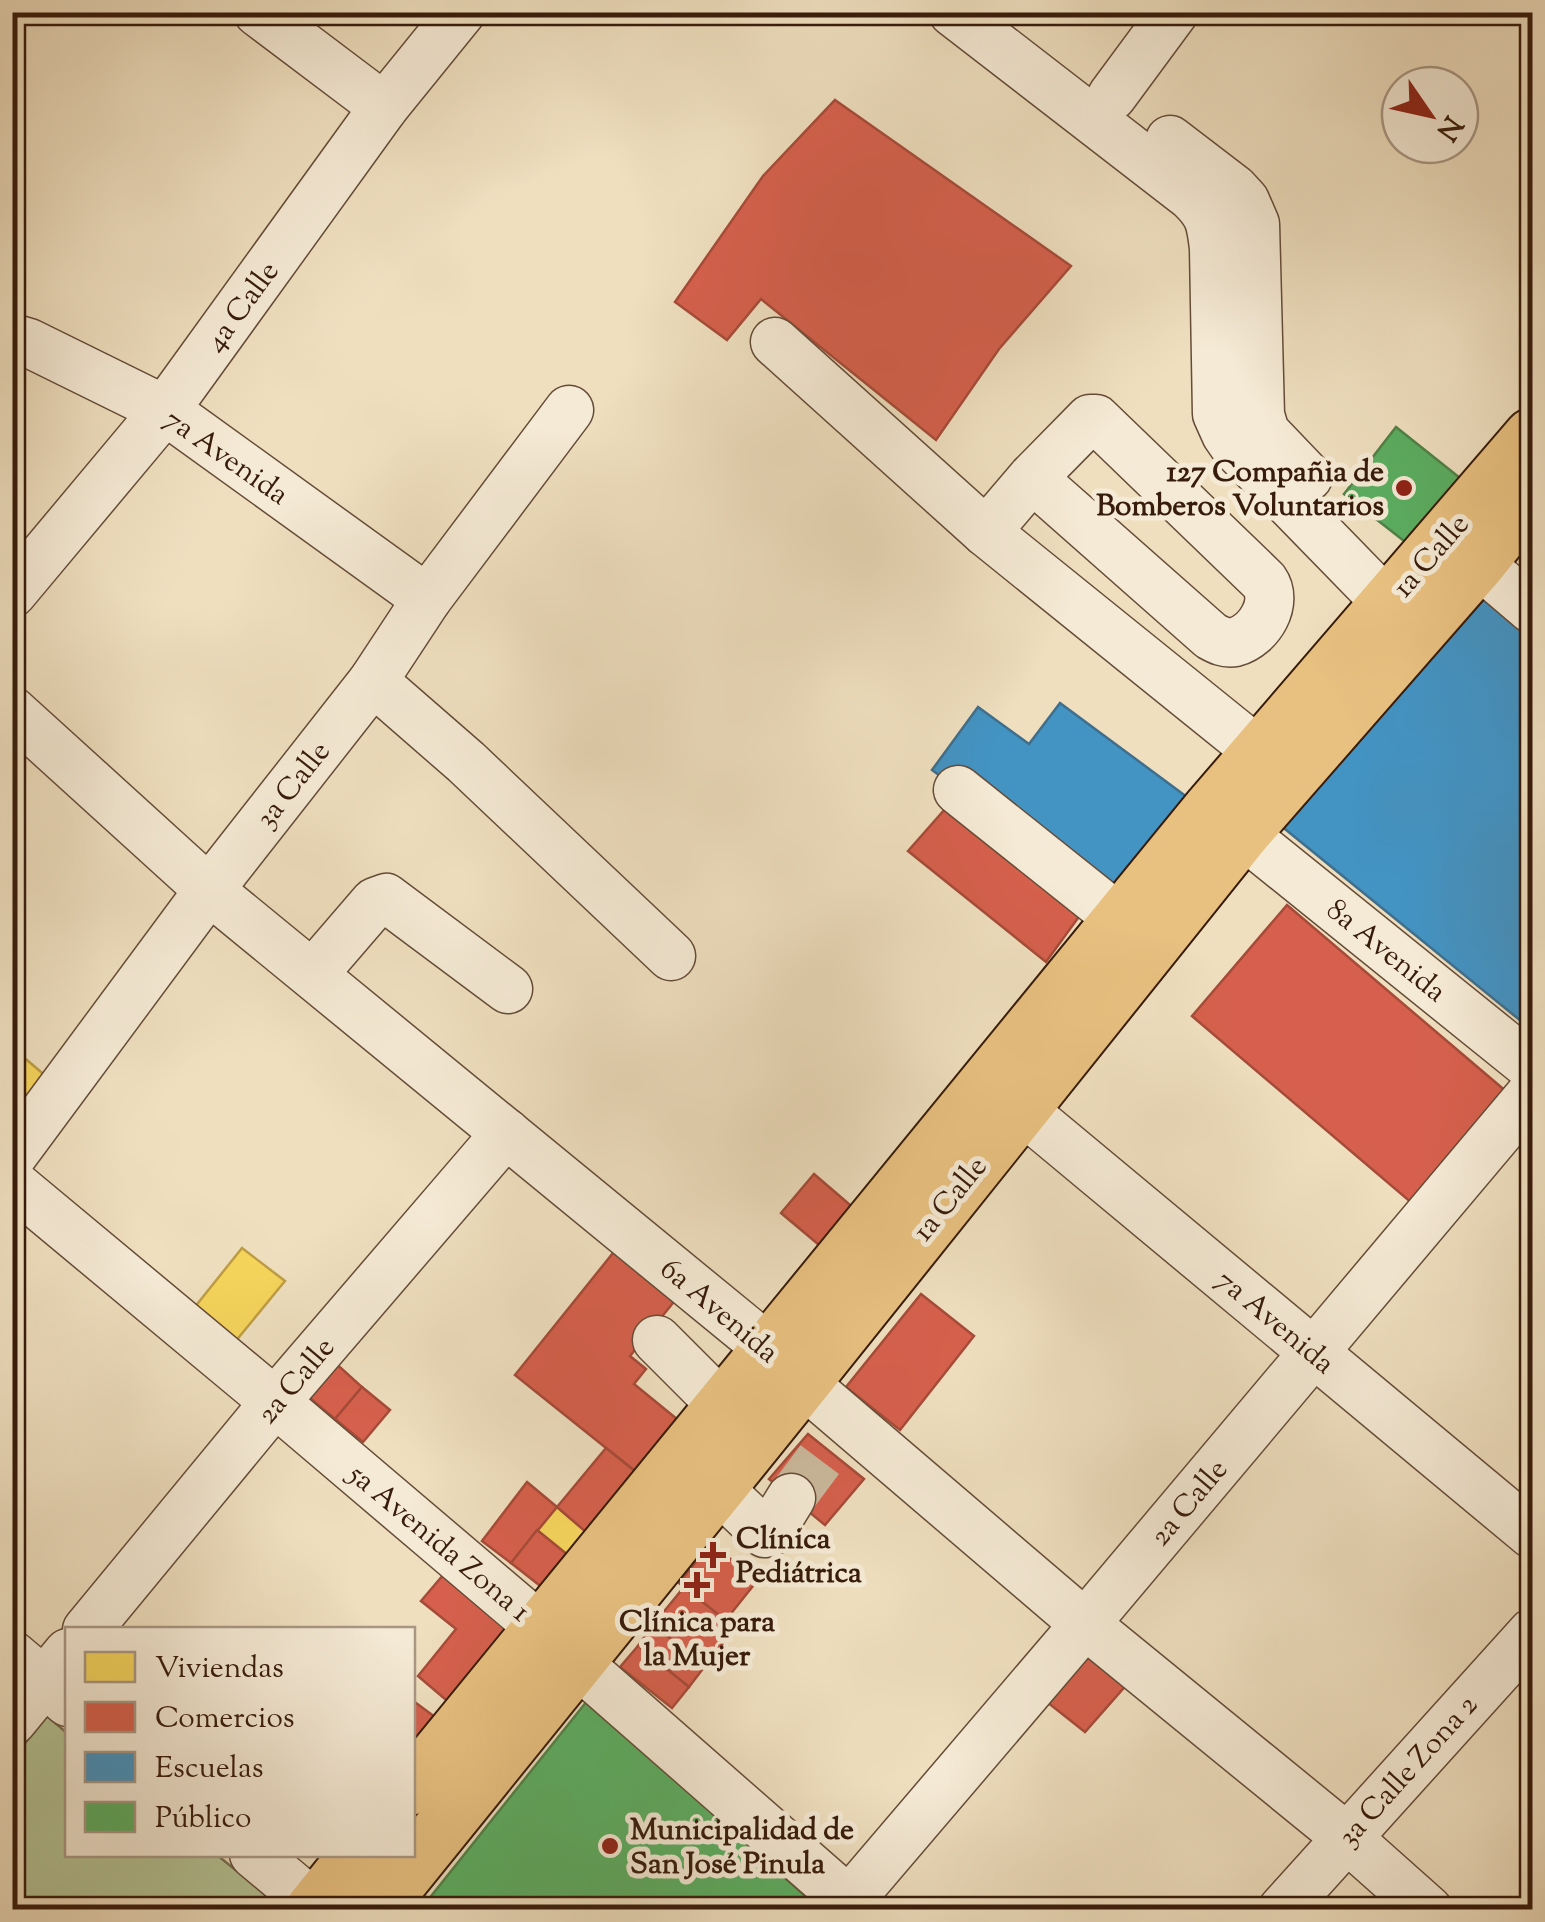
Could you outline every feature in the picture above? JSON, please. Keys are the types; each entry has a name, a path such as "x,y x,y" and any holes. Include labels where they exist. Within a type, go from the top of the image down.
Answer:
{"main road":[{"name":"1a Calle","path":"1227,821 1260,753 1532,436"},
{"name":"1a Calle","path":"415,1784 717,1487 785,1378 1227,821 1478,563 1532,495"},
{"name":"1a Calle","path":"415,1853 723,1406 785,1378 1020,1108 1136,932"},
{"path":"315,1908 356,1857"},
{"name":"1a Calle","path":"376,1910 412,1857"}],"street":[{"path":"258,12 384,107"},
{"name":"4a Calle","path":"12,593 165,410 384,107 462,12"},
{"path":"953,12 1204,208 1211,223 1214,248 1217,414 1226,434 1235,447 1398,592"},
{"path":"1003,12 1245,201 1255,224 1260,415 1265,432 1398,592"},
{"path":"1112,96 1174,12"},
{"name":"7a Avenida","path":"12,338 165,410 427,599"},
{"path":"775,342 986,532 1260,753"},
{"name":"3a Calle","path":"12,1156 209,890 373,681 427,599 569,410"},
{"path":"986,532 1032,478 1090,419 1096,419 1264,580 1271,590 1270,604 1260,624 1236,642 1222,642 1211,636 1032,478"},
{"path":"1478,563 1532,609"},
{"path":"373,681 466,762 671,956"},
{"name":"6a Avenida","path":"12,711 209,890 506,1133 785,1378 1346,1837 1428,1910"},
{"path":"958,790 1136,932"},
{"name":"8a Avenida","path":"1227,821 1532,1067"},
{"path":"313,974 375,902 386,898 508,989"},
{"name":"2a Calle","path":"849,1907 1532,1092"},
{"name":"7a Avenida","path":"1020,1108 1532,1534"},
{"name":"2a Calle","path":"89,1627 506,1133"},
{"name":"5a Avenida Zona 1","path":"12,1183 558,1644 849,1907"},
{"path":"657,1340 723,1406"},
{"path":"785,1378 827,1450"},
{"path":"717,1487 765,1533 770,1532 792,1498"},
{"name":"3a Calle Zona 2","path":"1282,1910 1532,1632"},
{"path":"12,1721 48,1673"},
{"path":"257,1857 315,1908"}],"green space":[{"path":"47,1716 65,1731 65,1857 219,1857 284,1909 13,1910 13,1758"}],"building: Viviendas":[{"path":"12,1051 48,1078 12,1120"},
{"path":"242,1248 285,1281 235,1342 194,1308"},
{"path":"557,1507 593,1538 574,1560 537,1530"}],"building: Comercios":[{"path":"835,100 1071,266 999,349 936,440 761,299 727,340 675,302 763,176"},
{"path":"953,800 1086,907 1046,962 908,851"},
{"path":"1287,905 1508,1093 1413,1204 1192,1016"},
{"path":"814,1174 857,1211 825,1250 781,1213"},
{"path":"617,1248 677,1298 630,1356 646,1369 634,1384 683,1424 641,1476 515,1375"},
{"path":"921,1294 974,1336 900,1430 846,1387"},
{"path":"332,1360 362,1387 335,1419 304,1393"},
{"path":"362,1387 390,1410 363,1442 335,1419"},
{"path":"808,1434 864,1479 825,1525 769,1479"},
{"path":"606,1448 641,1476 593,1538 557,1507"},
{"path":"527,1482 557,1507 511,1563 482,1541"},
{"path":"537,1530 574,1560 548,1592 511,1563"},
{"path":"711,1543 757,1581 725,1621 679,1583"},
{"path":"444,1574 513,1631 452,1705 418,1676 456,1629 421,1601"},
{"path":"684,1587 735,1628 705,1666 653,1625"},
{"path":"653,1625 705,1666 689,1687 638,1646"},
{"path":"1086,1634 1137,1673 1085,1732 1037,1694"},
{"path":"638,1646 689,1687 672,1708 620,1667"},
{"path":"415,1702 435,1717 419,1739 415,1736"}],"building: Escuelas":[{"path":"1473,588 1532,636 1532,1030 1280,825"},
{"path":"1060,703 1187,797 1111,902 932,770 978,707 1029,744"}],"building: Público":[{"name":"127 Compañia de Bomberos Voluntarios","path":"1396,427 1465,482 1413,548 1344,494"},
{"name":"Municipalidad de San José Pinula","path":"587,1701 813,1903 808,1910 420,1910"}],"tunnel":[{"path":"791,1498 827,1450"}],"place":[{"name":"127 Compañia de Bomberos Voluntarios","path":"1404,488"},
{"name":"Clínica Pediátrica","path":"713,1555"},
{"name":"Clínica para la Mujer","path":"697,1585"},
{"name":"Municipalidad de San José Pinula","path":"610,1846"}]}
